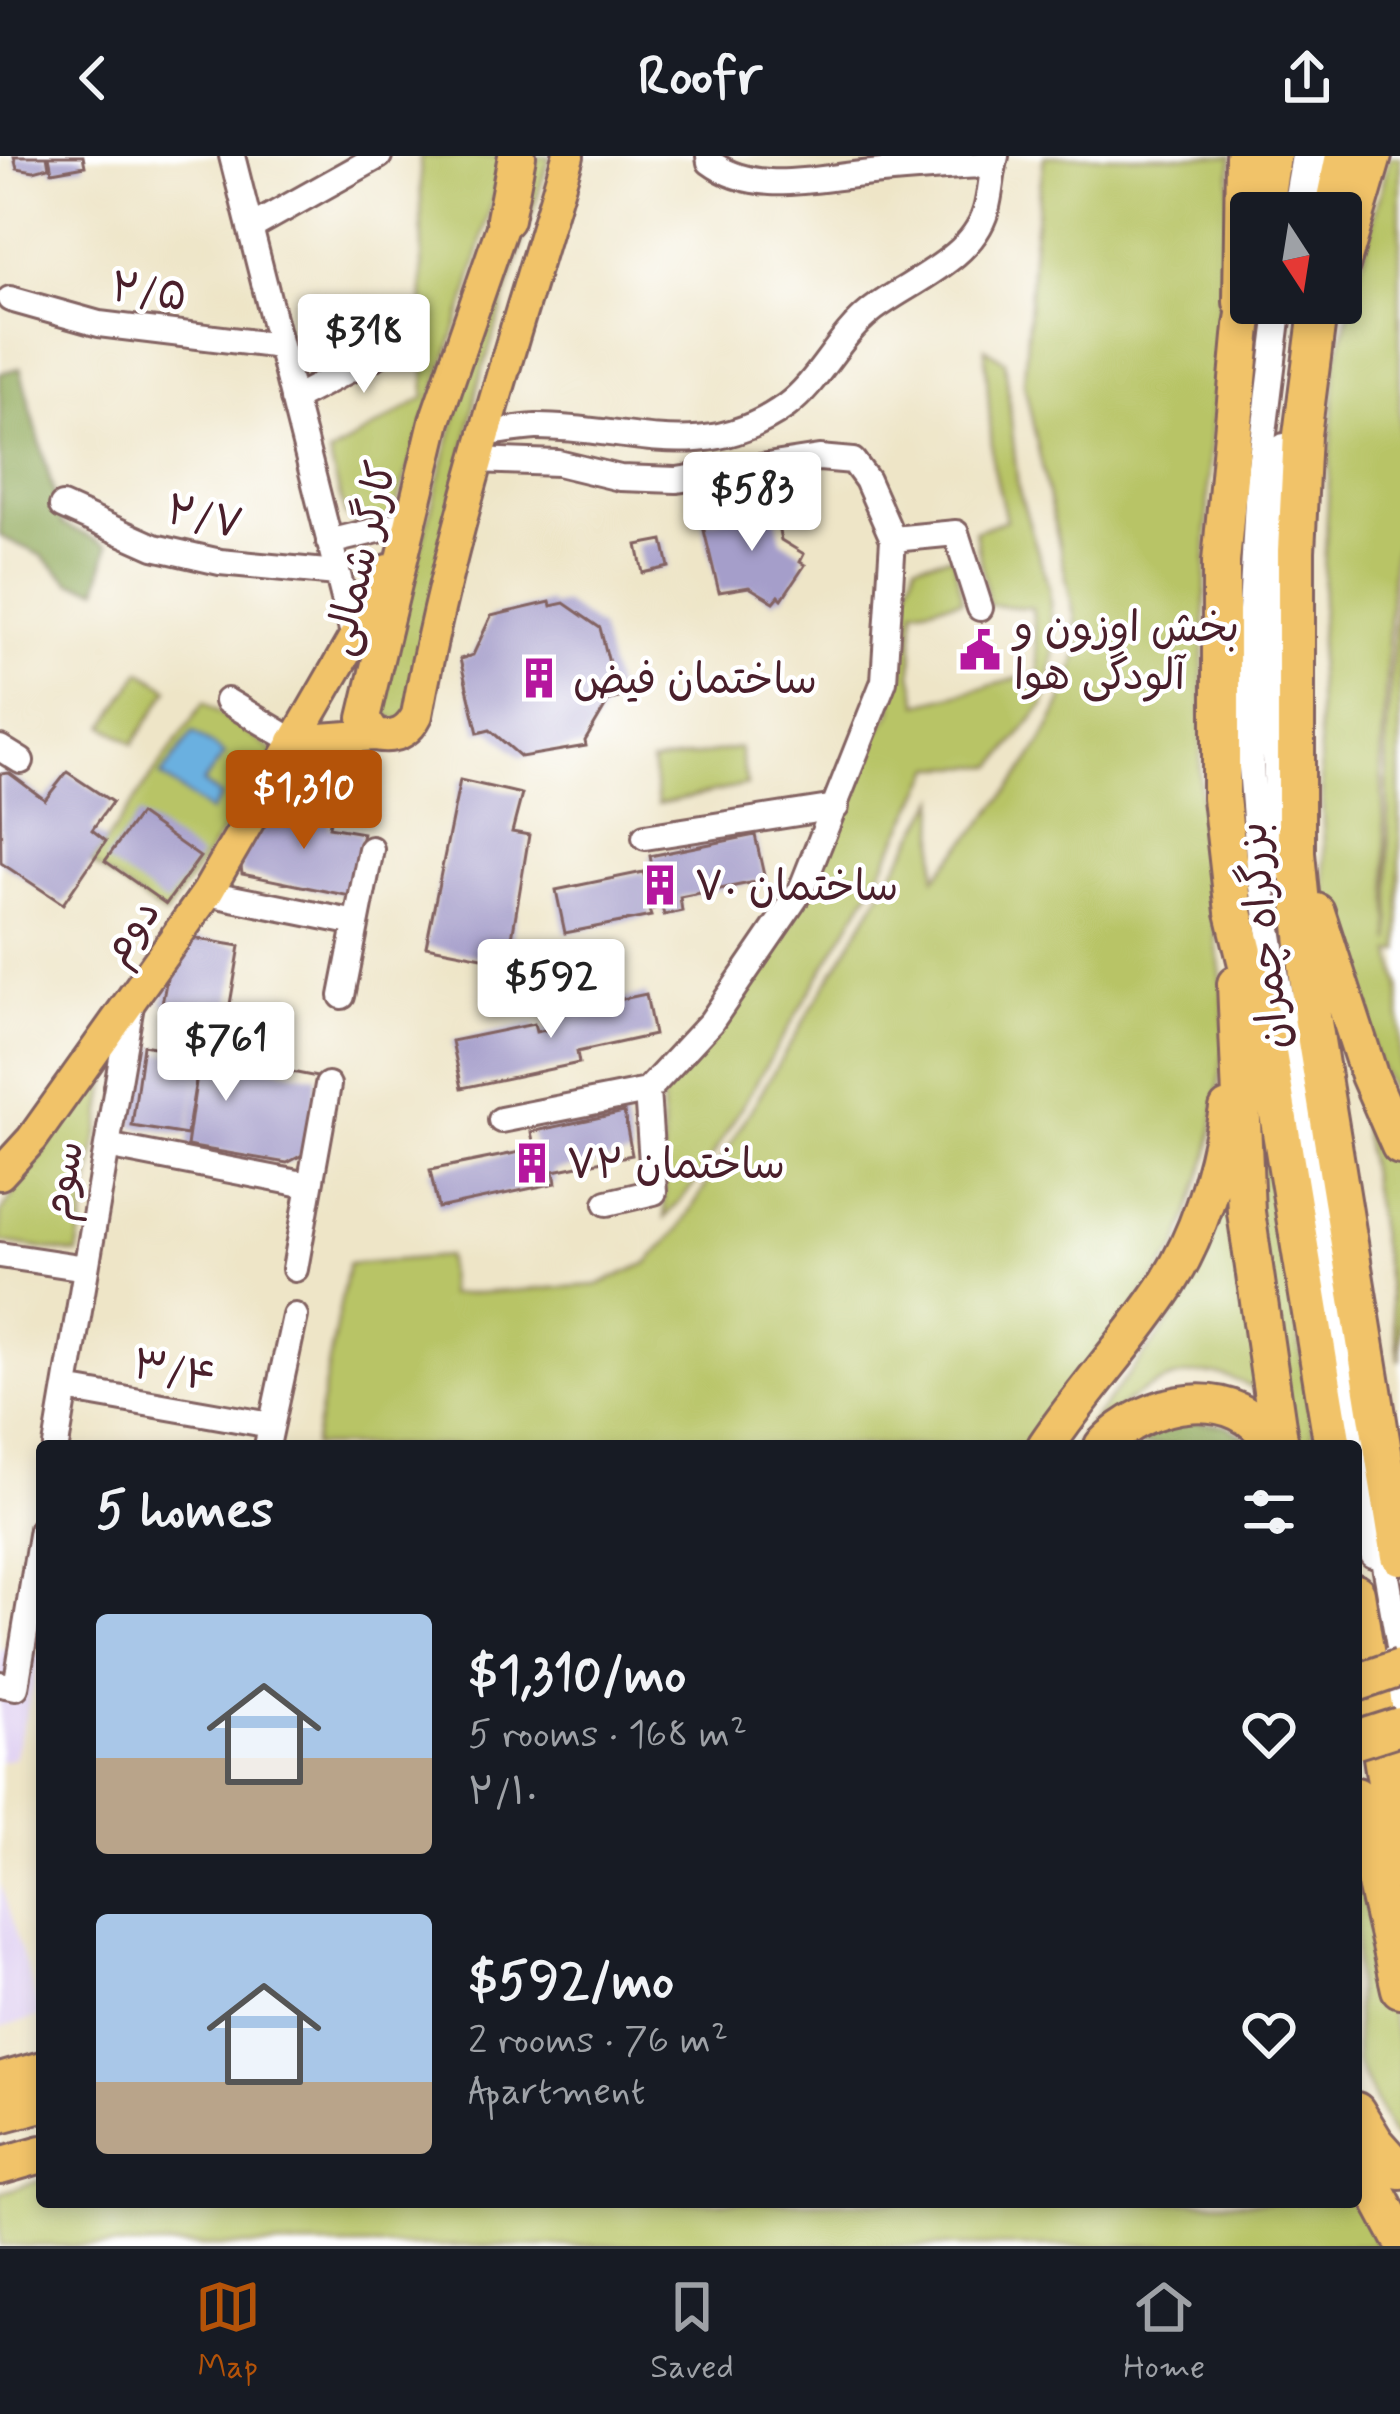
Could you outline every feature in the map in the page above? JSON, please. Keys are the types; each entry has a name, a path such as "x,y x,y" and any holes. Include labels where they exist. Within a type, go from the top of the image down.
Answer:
{"highway":[{"path":"505,219 517,156"},
{"path":"1243,326 1244,156"},
{"path":"1266,192 1272,156"},
{"path":"1336,192 1343,156"},
{"path":"1362,193 1373,156"},
{"name":"بزرگراه چمران","path":"1318,324 1302,435 1296,551 1296,853 1312,1016 1400,1556"},
{"name":"بزرگراه چمران","path":"1243,326 1221,562 1220,798 1234,912 1266,1041 1332,1440"},
{"path":"1296,853 1369,1075 1400,1145"},
{"path":"1296,853 1337,1049 1400,1405"},
{"path":"1234,912 1246,1212 1276,1440"},
{"path":"1050,1440 1157,1298 1187,1248 1223,1141 1238,1034"},
{"path":"1109,1440 1127,1423 1152,1410 1197,1404 1245,1415 1272,1440"},
{"path":"1362,1631 1400,1870"},
{"path":"1362,1680 1400,1668"},
{"path":"1362,1737 1400,1726"},
{"path":"1362,1822 1400,1989"},
{"path":"0,2082 36,2072"},
{"path":"0,2114 36,2104"},
{"path":"1362,2121 1400,2170"},
{"path":"0,2166 36,2156"},
{"path":"1362,2165 1400,2236"}],"main road":[{"name":"کارگر شمالی","path":"371,721 434,421 526,156"},
{"path":"294,741 371,721 396,736 412,724 479,447 568,156"},
{"name":"دوم","path":"0,1174 32,1139 207,893 353,638 411,522"},
{"name":"دوم","path":"0,1197 16,1179 32,1139"}],"street":[{"path":"232,156 353,638"},
{"path":"250,228 379,156"},
{"path":"479,447 536,427 658,442 725,435 758,422 788,405 866,314 974,236 986,213 995,160 796,183 729,176 709,156"},
{"path":"1298,192 1304,156"},
{"path":"1318,192 1324,156"},
{"name":"۲/۵","path":"10,299 99,324 280,346"},
{"path":"1277,324 1258,482 1250,629 1251,766 1261,882 1353,1440"},
{"path":"1299,324 1276,550 1271,684 1278,843 1316,1143 1400,1652"},
{"path":"293,399 407,340"},
{"path":"479,447 620,478 677,480 819,458 853,461 867,480 893,539 884,682 801,890 711,1022 647,1091 501,1120"},
{"name":"۲/۷","path":"62,506 154,547 220,562 337,573"},
{"path":"329,542 411,522"},
{"path":"893,539 956,533 980,608"},
{"path":"227,700 294,741"},
{"path":"645,837 836,807"},
{"path":"342,996 371,849"},
{"path":"207,893 356,923"},
{"name":"سوم","path":"57,1440 132,998"},
{"path":"295,1269 328,1085"},
{"path":"607,1203 654,1192 647,1091"},
{"path":"107,1146 308,1185"},
{"path":"0,1255 86,1268"},
{"name":"۳/۴","path":"66,1389 269,1436 295,1316"},
{"path":"1362,1492 1400,1717"},
{"path":"0,1684 16,1688 36,1564"}],"shaded area":[{"path":"0,1648 36,1654 36,1677 14,1758 0,1762"},
{"path":"0,1883 36,2000 36,2017 0,2028"}],"green space":[{"path":"420,156 504,156 469,290 392,518 354,524 345,514 329,455 425,397"},
{"path":"539,156 550,156 477,389 414,707 400,721 386,712 381,695 465,382"},
{"path":"1044,156 1232,156 1209,461 1200,777 1203,851 1224,996 1225,1044 1209,1153 1178,1246 1040,1440 314,1440 348,1264 447,1256 448,1295 597,1285 648,1263 680,1228 937,799 935,878 1042,742 1058,712 1080,642 1024,383"},
{"path":"1390,156 1400,156 1400,533 1393,560 1381,767 1391,942 1386,740 1400,546 1400,951 1392,952 1400,987 1400,1110 1375,1057 1326,889 1317,692 1336,362 1346,324 1362,324 1362,263"},
{"path":"985,348 1005,361 1018,488 1049,588 1054,656 1044,705 995,766 934,767 879,875 700,1177 665,1218 662,1095 788,929 865,749 892,712 896,624 916,563 953,556 962,600 914,609 912,673 919,704 1039,673 1032,608 989,605 975,531 1006,520 993,464"},
{"path":"20,368 62,524 108,545 98,589 71,583 42,556 0,536 0,373"},
{"path":"141,671 169,689 133,744 105,726"},
{"path":"204,702 276,753 165,916 91,863"},
{"path":"739,748 747,785 658,804 652,763"},
{"path":"1344,1013 1400,1171 1400,1362"},
{"path":"1252,1033 1314,1440 1296,1440 1273,1405 1243,1383 1192,1374 1143,1391 1087,1440 1079,1440 1190,1288 1219,1219"},
{"path":"113,1049 77,1254 0,1242 0,1214"},
{"path":"1182,1421 1226,1425 1250,1440 1127,1440 1135,1432"},
{"path":"1362,1893 1400,2053 1400,2144 1362,2074"},
{"path":"36,2182 36,2208 1359,2208 1379,2246 0,2246 0,2193"}],"water":[{"path":"193,732 225,754 203,783 221,797 210,812 161,776"}],"building":[{"path":"14,156 47,156 49,167 17,168"},
{"path":"49,156 83,156 85,166 52,172"},
{"path":"774,507 781,540 804,554 800,562 805,565 782,599 779,596 774,602 749,587 719,592 702,522"},
{"path":"663,540 669,567 643,573 637,545"},
{"name":"ساختمان فیض","path":"550,602 551,606 564,603 600,628 618,698 609,700 586,746 521,757 490,730 478,733 460,659 473,655 491,616"},
{"path":"67,772 112,802 92,830 106,841 63,904 1,863 0,774 9,773 45,800"},
{"path":"460,780 522,794 512,832 529,835 508,962 426,946"},
{"path":"278,807 331,816 329,827 363,833 350,896 242,874 240,858"},
{"path":"139,814 200,857 166,904 105,861"},
{"name":"ساختمان ۷۰","path":"755,835 765,880 680,897 682,911 664,915 662,907 649,910 651,916 565,933 556,890 643,872 645,878 654,876 650,856"},
{"path":"192,938 240,946 228,1016 162,1004 168,972"},
{"path":"646,994 654,1035 577,1052 579,1063 462,1088 452,1041 534,1024 536,1032 550,1029 547,1015"},
{"path":"143,1045 159,1048 158,1053 201,1054 317,1077 306,1153 287,1163 187,1146 198,1068 187,1135 132,1126"},
{"name":"ساختمان ۷۲","path":"624,1112 632,1155 554,1171 556,1183 438,1208 430,1170 535,1149 531,1132"}],"place":[{"name":"بخش اوزون و آلودگی هوا","path":"980,650"},
{"name":"ساختمان فیض","path":"539,678"},
{"name":"ساختمان ۷۰","path":"660,885"},
{"name":"ساختمان ۷۲","path":"532,1163"}]}
